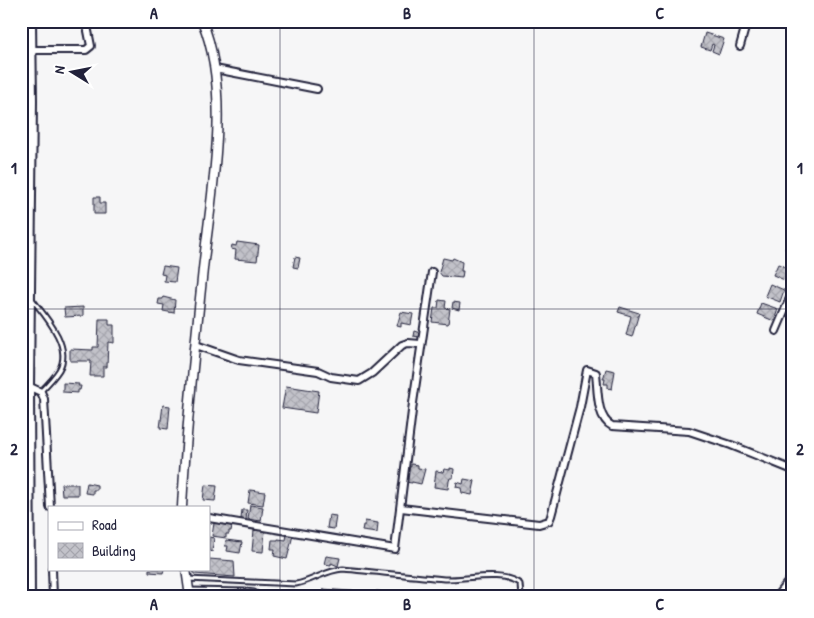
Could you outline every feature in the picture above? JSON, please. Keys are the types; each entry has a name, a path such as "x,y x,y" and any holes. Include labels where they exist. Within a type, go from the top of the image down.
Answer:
{"highway":[{"path":"29,597 30,21"}],"street":[{"path":"30,50 61,51 89,49 91,46 86,21"},
{"path":"182,506 218,99 211,48 202,21"},
{"path":"740,46 747,21"},
{"path":"215,69 317,90"},
{"path":"210,518 394,549 401,508 412,403 432,272"},
{"path":"776,331 793,291"},
{"path":"196,345 239,360 318,371 331,377 359,381 372,373 402,345 408,343 421,344"},
{"path":"401,508 539,524 549,521 580,406 587,370 596,373 601,413 606,422 610,424 689,431 731,445 793,470"},
{"path":"28,386 41,392 44,399 50,506"},
{"path":"52,570 53,597"},
{"path":"186,570 189,594"},
{"path":"776,597 793,576"}],"lane":[{"path":"29,294 57,334 63,353 59,370 41,392"},
{"path":"187,578 296,584 330,570 343,569 446,579 494,577 516,580 520,584 521,597"},
{"path":"189,594 245,591 254,592 262,597"}],"building":[{"path":"705,33 724,39 719,54 712,51 714,45 712,44 710,50 701,47"},
{"path":"94,197 100,197 100,203 105,203 105,214 94,214"},
{"path":"789,237 793,239 793,252 785,249"},
{"path":"237,242 259,245 257,261 235,259 236,250 231,249 232,245 236,246"},
{"path":"295,257 300,258 298,268 293,267"},
{"path":"443,258 452,260 453,258 462,262 462,278 442,276 439,272"},
{"path":"778,264 793,270 789,282 773,275"},
{"path":"163,266 177,268 175,282 164,281 165,275 161,274"},
{"path":"770,284 784,290 780,302 765,296"},
{"path":"163,297 175,300 174,313 163,311 164,305 158,304 159,299 163,299"},
{"path":"439,300 446,301 445,308 450,309 448,324 432,322 434,308 438,308"},
{"path":"453,302 460,303 459,310 452,308"},
{"path":"761,303 778,309 774,321 757,314"},
{"path":"83,307 83,316 65,317 64,308"},
{"path":"620,307 639,313 632,337 626,335 631,316 618,312"},
{"path":"401,312 413,314 411,325 401,323 401,327 397,326"},
{"path":"99,319 109,319 109,325 114,325 114,343 108,342 107,367 103,367 103,376 90,376 91,361 70,361 70,349 93,350 93,347 98,347"},
{"path":"414,331 420,333 419,337 413,336"},
{"path":"606,369 615,371 612,389 608,388 608,384 604,384 605,379 603,379"},
{"path":"63,383 79,384 78,386 81,386 80,390 78,390 78,393 63,392"},
{"path":"286,386 319,391 316,413 282,408"},
{"path":"163,405 170,406 168,429 160,428"},
{"path":"411,464 425,469 421,484 405,482 407,466 411,467"},
{"path":"450,468 454,469 453,478 450,478 448,489 434,487 436,471 443,472 444,469 450,470"},
{"path":"464,479 475,481 472,495 462,493 461,488 456,487 457,482 463,484"},
{"path":"87,483 97,485 97,490 93,490 93,494 85,493"},
{"path":"61,484 78,484 78,495 62,495"},
{"path":"205,485 217,486 215,501 203,500"},
{"path":"250,490 265,492 263,505 248,503"},
{"path":"250,505 263,507 261,521 248,519"},
{"path":"242,510 247,510 246,520 241,519"},
{"path":"329,515 336,516 334,529 327,528"},
{"path":"365,521 378,523 377,533 362,531"},
{"path":"214,523 232,526 229,534 226,534 226,538 212,536"},
{"path":"254,530 265,531 263,552 252,551"},
{"path":"287,534 293,535 287,559 274,556 275,549 271,549 272,540 286,540"},
{"path":"210,537 214,538 212,552 210,551"},
{"path":"226,540 242,542 240,553 227,551 228,546 225,546"},
{"path":"326,556 340,558 338,566 331,563 331,565 324,564"},
{"path":"210,559 234,561 235,577 194,574 193,570 210,570"},
{"path":"149,570 164,570 163,573 149,572"},
{"path":"323,589 376,593 376,591 387,592 386,597 322,597"}]}
